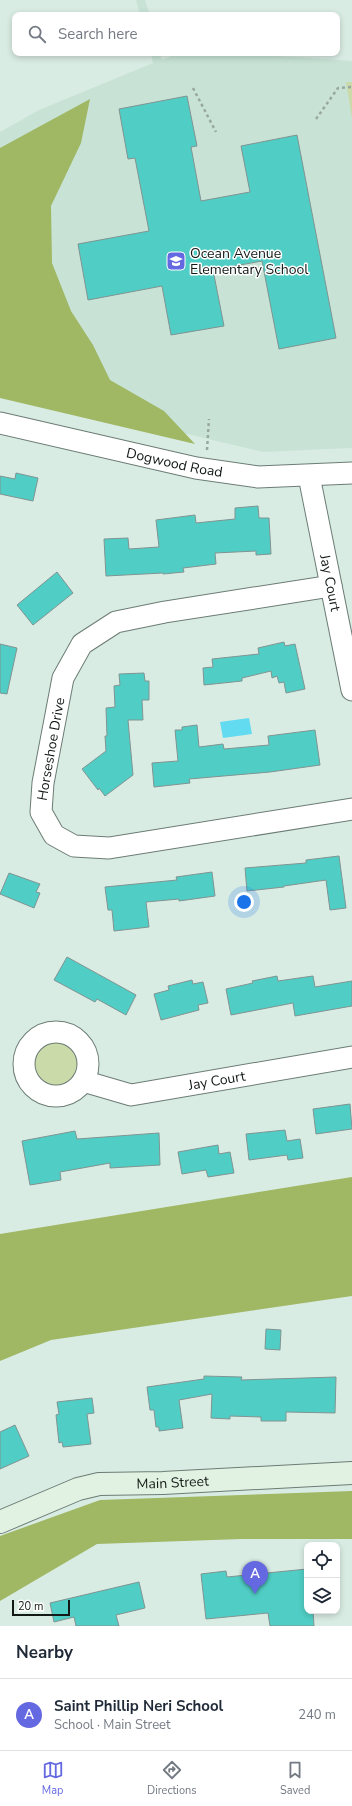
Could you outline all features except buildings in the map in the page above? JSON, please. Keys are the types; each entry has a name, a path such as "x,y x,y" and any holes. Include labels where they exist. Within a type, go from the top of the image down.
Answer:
{"main road":[{"name":"Main Street","path":"0,1522 78,1489 99,1484 163,1483 352,1473"}],"street":[{"name":"Dogwood Road","path":"0,423 196,468 258,477 352,473"},
{"name":"Jay Court","path":"309,476 352,690"},
{"name":"Horseshoe Drive","path":"331,586 165,612 116,622 82,644 63,678 43,783 41,812 54,836 74,846 109,848 352,809"},
{"name":"Jay Court","path":"83,1081 131,1095 352,1058"}],"path":[{"path":"316,119 338,88 352,87"},
{"path":"193,88 216,132"},
{"path":"207,456 209,419"}],"shaded area":[{"path":"136,0 145,0 149,12 139,12"},
{"name":"Ocean Avenue Elementary School","path":"152,56 161,56 162,60 172,56 276,56 352,61 352,448 263,452 0,390 0,132 39,110 153,63"}],"green space":[{"path":"346,82 352,82 352,118"},
{"path":"90,99 81,143 51,206 52,263 71,311 93,345 110,380 164,411 195,444 0,398 0,148"},
{"path":"53,1036 63,1036 73,1040 81,1048 85,1058 85,1068 81,1078 73,1086 63,1090 53,1090 43,1086 35,1078 31,1068 31,1058 35,1048 43,1040"},
{"path":"352,1177 352,1296 51,1340 0,1361 0,1234"},
{"path":"352,1491 352,1539 242,1539 97,1544 0,1601 0,1536 100,1500"}],"water":[{"path":"249,718 252,734 223,738 220,722"}],"place":[{"name":"Ocean Avenue Elementary School","path":"176,261"},
{"name":"Saint Phillip Neri School","path":"255,1594"}]}
